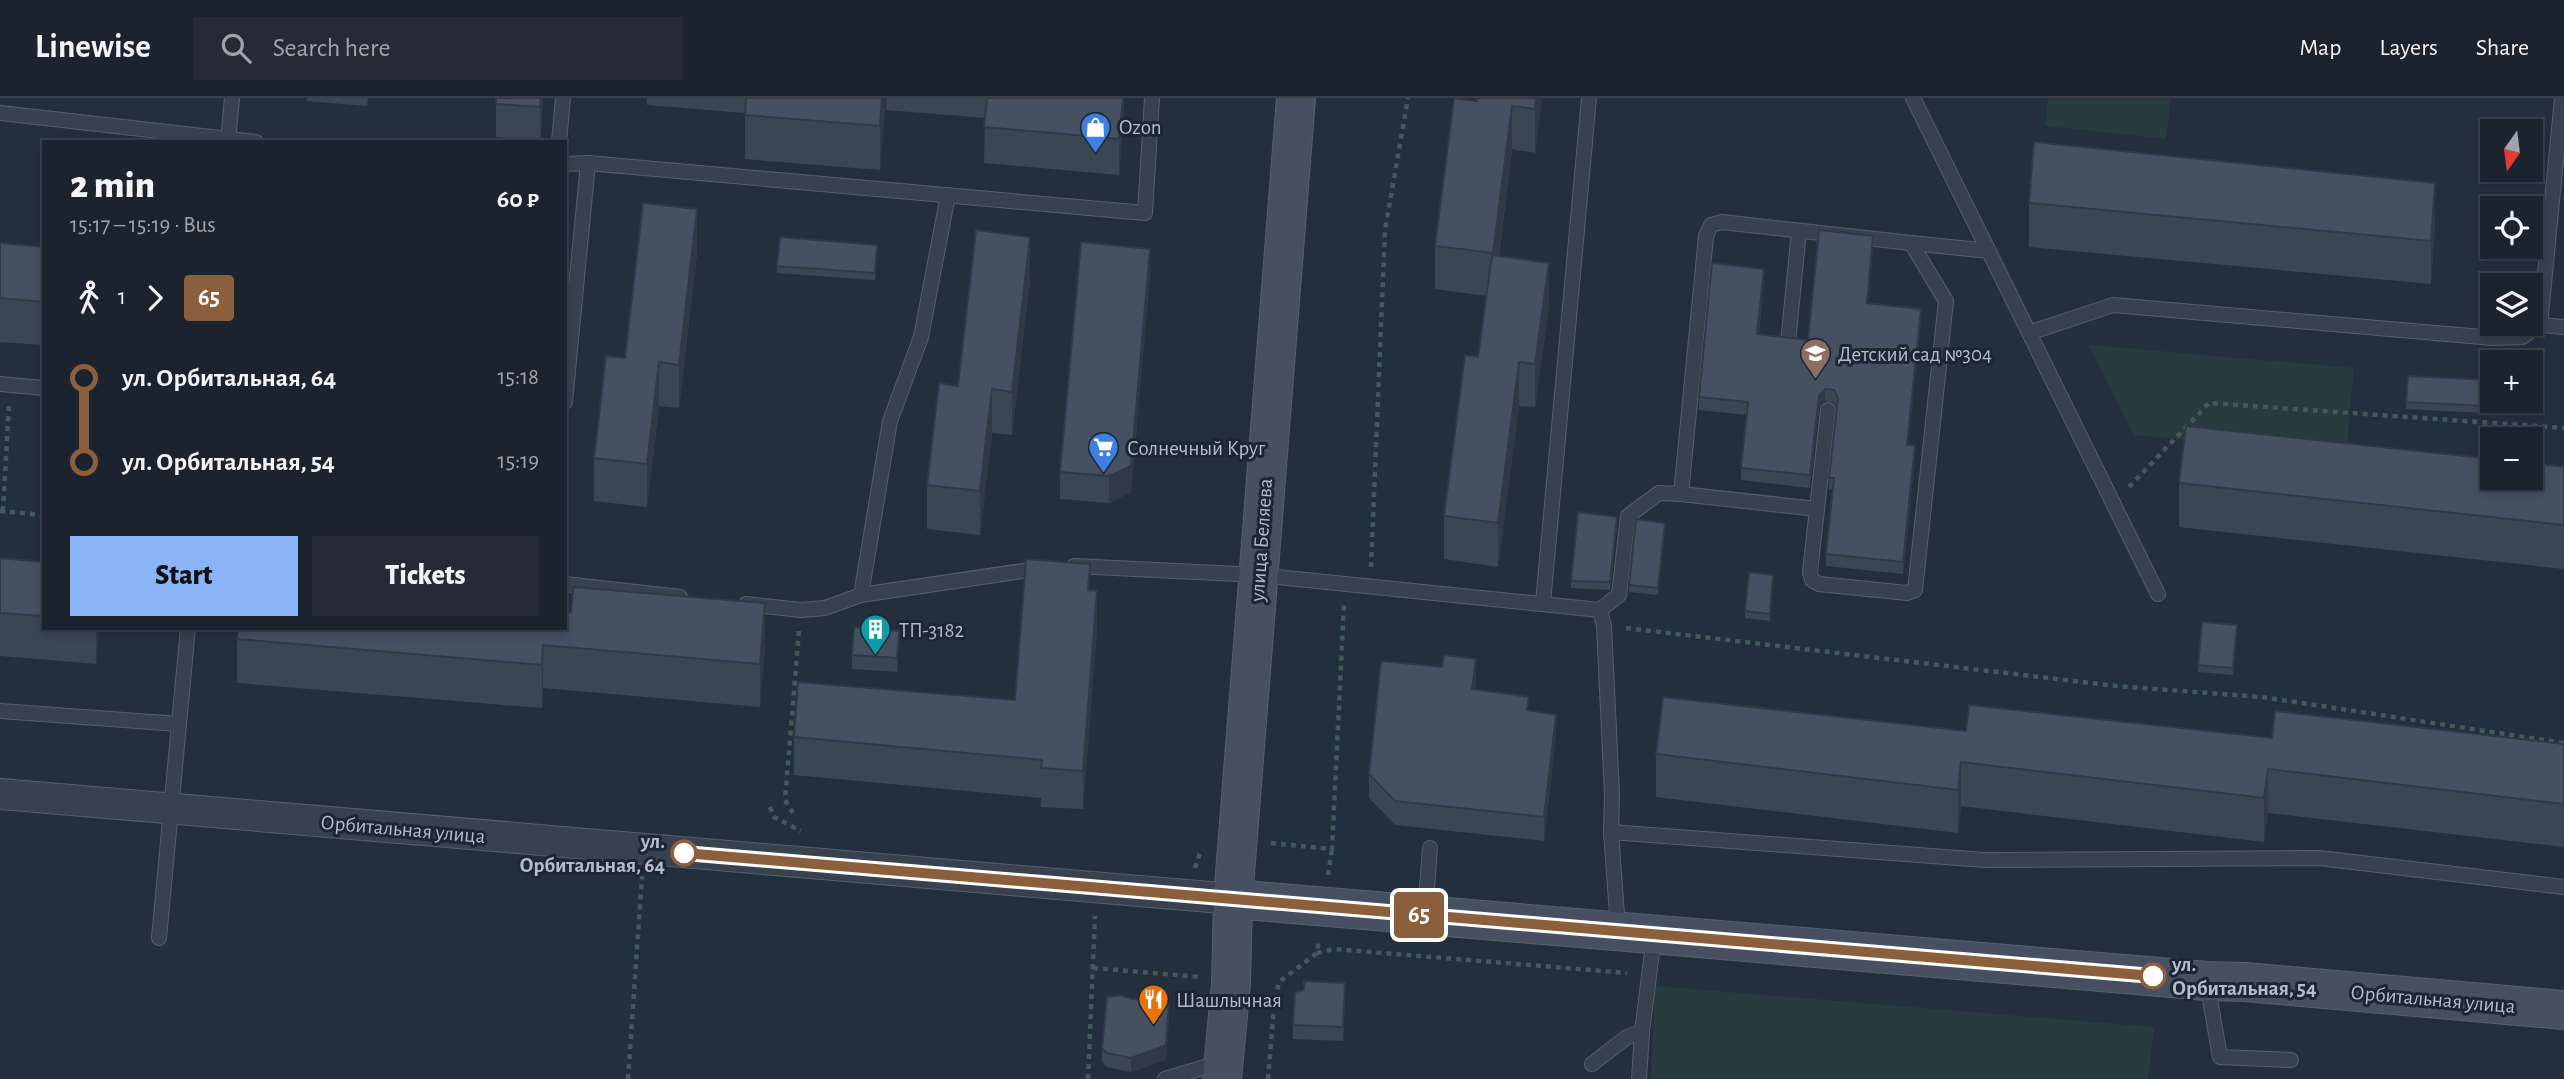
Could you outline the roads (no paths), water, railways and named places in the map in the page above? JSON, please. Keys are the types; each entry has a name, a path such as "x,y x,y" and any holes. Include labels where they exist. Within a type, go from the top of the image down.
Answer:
{"main road":[{"name":"улица Беляева","path":"1223,1070 1231,983 1233,899 1296,98"},
{"name":"Орбитальная улица","path":"1233,899 2564,1010"}],"street":[{"name":"Орбитальная улица","path":"0,794 1233,899"}],"lane":[{"path":"229,140 232,98"},
{"path":"559,140 563,98"},
{"path":"567,164 588,163 1145,213 1152,98"},
{"path":"1543,603 1590,98"},
{"path":"1913,98 2158,594"},
{"path":"2543,294 2562,98"},
{"path":"0,113 221,140"},
{"path":"567,381 588,163"},
{"path":"861,595 890,421 920,337 948,195"},
{"path":"1681,494 1706,236 1711,225 1722,222 1989,251"},
{"path":"1788,342 1799,231"},
{"path":"1828,410 1810,572 1812,580 1819,584 1895,592 1907,593 1916,590 1946,301 1911,243"},
{"path":"2029,333 2113,305 2493,338 2524,336"},
{"path":"2543,325 2564,327"},
{"path":"5,384 42,388"},
{"path":"732,602 801,610 825,608 861,595 1044,568 1083,566 1345,582 1600,610 1619,595 1628,516 1659,493 1817,509"},
{"path":"567,584 690,598"},
{"path":"1600,610 1604,626 1612,794 1611,832 1649,974 1639,1079"},
{"path":"159,938 188,630"},
{"path":"0,711 179,724"},
{"path":"1611,832 1985,860 2319,858 2564,887"},
{"path":"1425,915 1430,848"},
{"path":"2207,981 2220,1057 2291,1060"},
{"path":"1592,1064 1627,1037 1642,1032"},
{"path":"1165,1079 1223,1070"}],"place":[{"name":"Ozon","path":"1096,154"},
{"name":"Детский сад №304","path":"1815,381"},
{"name":"Солнечный Круг","path":"1104,475"},
{"name":"ТП-3182","path":"876,657"},
{"name":"ул. Орбитальная, 64","path":"684,853"},
{"name":"ул. Орбитальная, 54","path":"2153,976"},
{"name":"Шашлычная","path":"1153,1027"}]}
